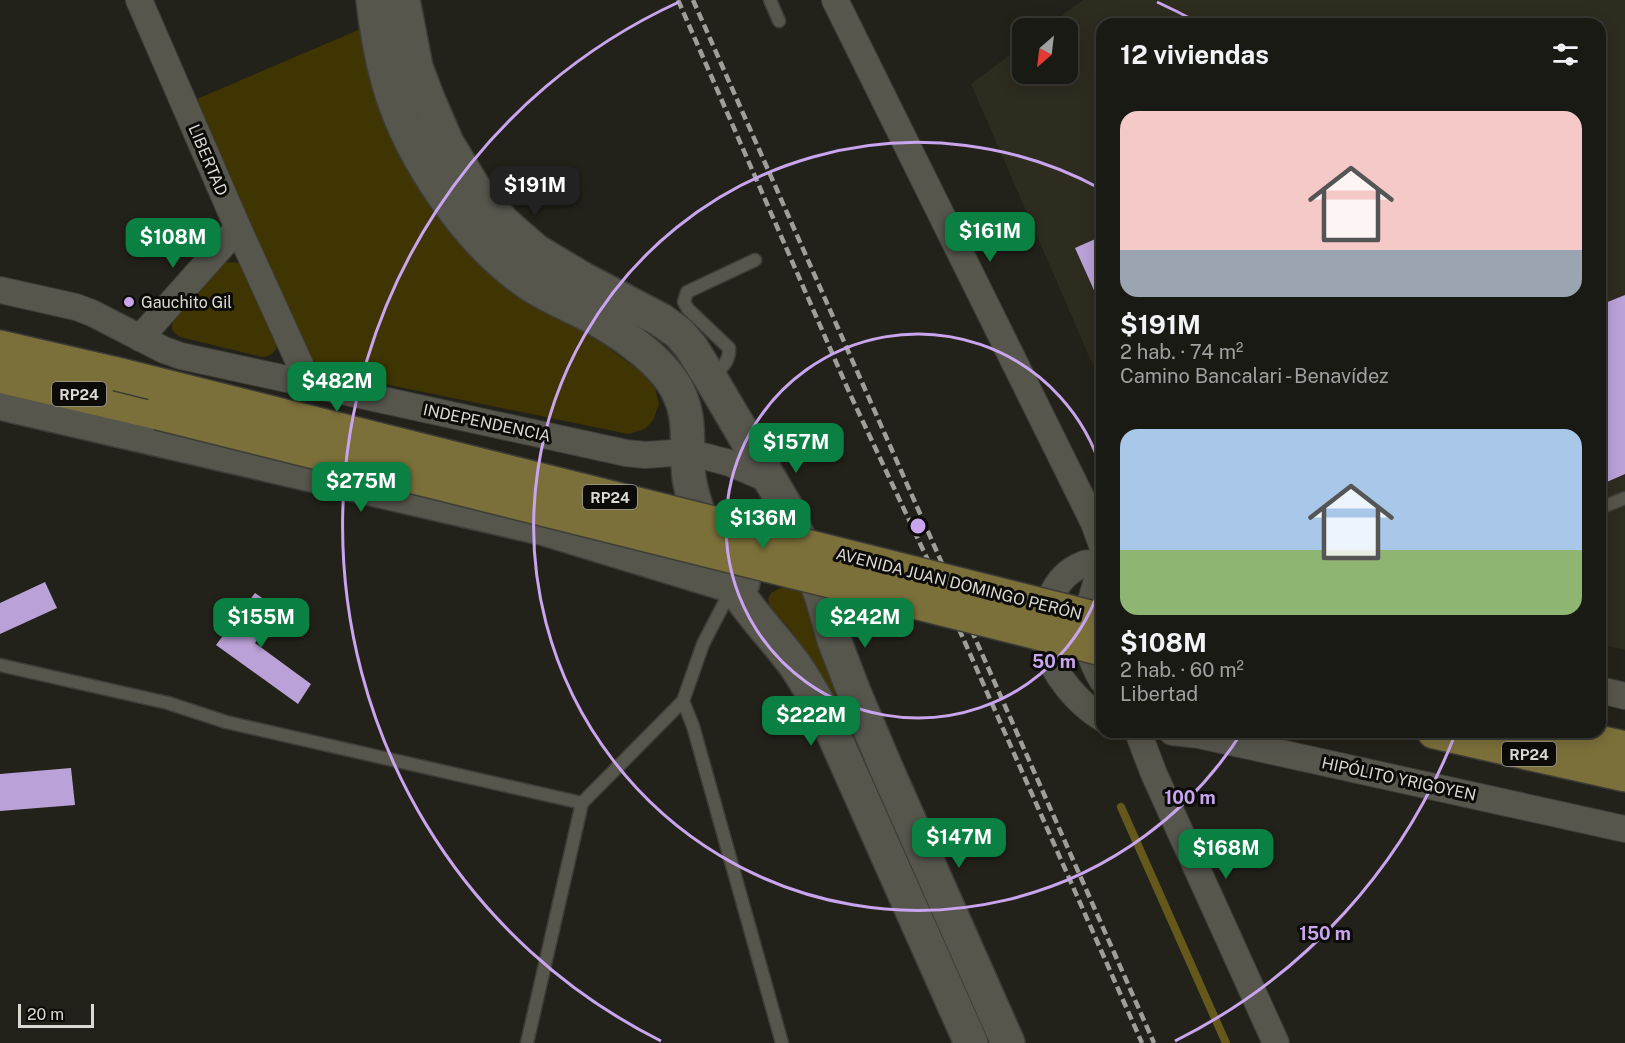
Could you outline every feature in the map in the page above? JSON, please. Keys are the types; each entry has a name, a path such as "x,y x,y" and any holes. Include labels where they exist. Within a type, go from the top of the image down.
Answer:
{"main road":[{"path":"373,0 389,86 399,112 444,196 473,234 499,261 532,285 603,323 633,342 672,381 682,400 687,418 693,499 723,571 732,586 807,682 825,715 971,1043"},
{"path":"403,0 416,67 447,143 473,186 504,224 536,251 661,320 679,333 711,378 785,506 809,562 834,640 854,692 1008,1043"},
{"name":"AVENIDA JUAN DOMINGO PERÓN","path":"0,347 117,374 1096,619"},
{"name":"RP24","path":"0,376 158,413 1096,648"},
{"path":"0,403 545,529 732,586 809,562"},
{"name":"RP24","path":"1461,738 1625,775"},
{"name":"RP24","path":"1580,738 1625,748"}],"street":[{"name":"LIBERTAD","path":"139,0 309,384"},
{"path":"835,0 1096,531"},
{"path":"140,338 238,228"},
{"name":"INDEPENDENCIA","path":"0,290 92,313 164,350 182,356 626,453 645,455 688,452 730,463 770,480"},
{"path":"1096,564 1085,564 1066,576 1053,591 1044,615 1046,646 1061,677 1088,709 1096,714"},
{"path":"1096,582 1090,600 1086,632 1091,657 1096,667"},
{"path":"1606,691 1625,696"},
{"path":"1140,738 1154,774 1276,1043"},
{"name":"HIPÓLITO YRIGOYEN","path":"1210,738 1625,829"}],"lane":[{"path":"770,0 779,21"},
{"path":"711,378 727,362 729,348 688,309 684,302 687,292 755,260"},
{"path":"1606,506 1625,498"},
{"path":"527,1043 582,802 683,701 703,644 732,586"},
{"path":"0,665 168,703 226,722 582,802"},
{"path":"683,701 699,748 782,1043"}],"shaded area":[{"path":"1083,0 1625,0 1625,650 1606,645 1606,18 1096,18 1096,372 971,84 1012,53 1012,84 1078,84 1078,18 1059,18"},
{"path":"363,28 550,313 603,344 642,373 655,388 659,404 653,420 645,429 628,434 336,374 317,363 306,352 197,99"},
{"path":"239,263 246,270 278,345 268,356 262,357 180,337 174,333 173,320 184,304 221,264"},
{"path":"796,580 801,580 996,1043 988,1043 838,706 808,654 770,607 768,599 771,593"}],"building":[{"path":"1096,239 1096,295 1075,248"},
{"path":"1625,295 1625,474 1606,482 1606,303"},
{"path":"45,582 57,608 0,634 0,603"},
{"path":"255,593 278,609 255,643 311,684 298,704 216,645"},
{"path":"71,768 75,805 0,811 0,774"}],"waterway":[{"path":"1121,807 1226,1043"}],"railway":[{"path":"678,0 850,394 940,586 1142,1043"},
{"path":"693,0 1154,1043"}],"place":[{"name":"Gauchito Gil","path":"129,302"}]}
